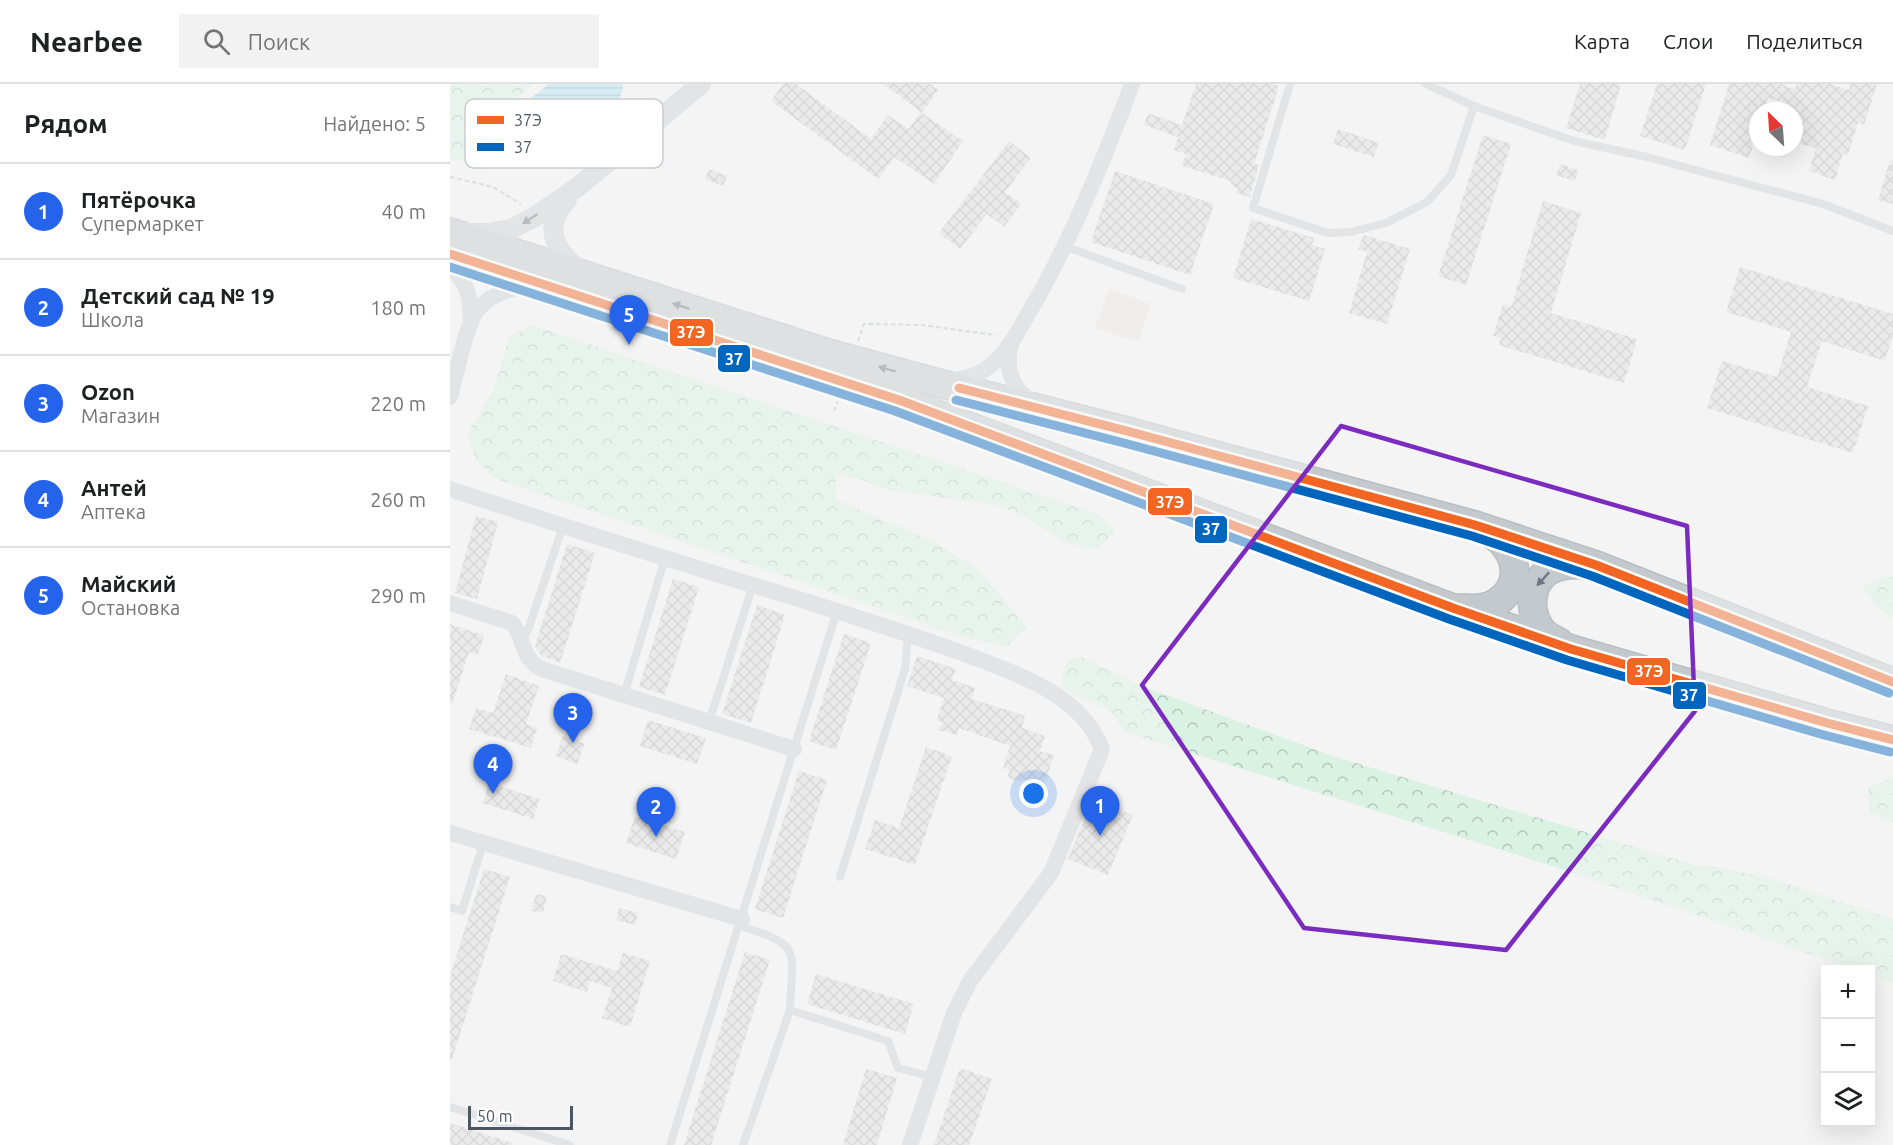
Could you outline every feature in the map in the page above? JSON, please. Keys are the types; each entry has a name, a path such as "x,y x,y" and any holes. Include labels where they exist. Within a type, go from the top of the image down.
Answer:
{"highway":[{"path":"451,240 588,276 828,353 1475,525 1596,565 1893,682"},
{"path":"451,240 556,288 900,400 1454,608 1571,649 1893,740"},
{"path":"1454,608 1478,609 1497,603 1509,591 1515,576 1514,560 1507,546 1475,525"},
{"path":"1571,649 1544,633 1533,614 1531,595 1540,579 1556,567 1575,564 1596,565"}],"street":[{"path":"663,116 701,84"},
{"path":"927,380 970,378 992,364 1013,339 1045,286 1064,246 1132,84"},
{"path":"451,240 502,231 520,225 579,186 601,168"},
{"path":"579,186 554,217 554,235 562,254 588,276"},
{"path":"450,266 467,286 471,305 471,321"},
{"path":"450,397 471,321 478,309 499,294 512,289 556,288"},
{"path":"1013,339 1008,356 1008,370 1012,380 1025,396 1045,409"},
{"path":"450,489 908,633 1003,668 1046,689 1068,703 1098,738 1102,749 1052,873 970,981 954,1013 909,1145"},
{"path":"450,603 507,621 515,627 527,659 534,665 794,749"},
{"path":"450,833 740,922"}],"lane":[{"path":"1290,84 1253,208 1328,232 1352,232 1386,224 1427,202 1451,175 1474,106"},
{"path":"1426,84 1474,106 1574,141 1647,157 1823,204 1893,231"},
{"path":"1064,246 1182,289"},
{"path":"521,641 528,630 563,526"},
{"path":"624,695 665,558"},
{"path":"709,722 753,585"},
{"path":"670,1145 837,611"},
{"path":"840,877 905,669 908,633"},
{"path":"450,907 462,911 483,844"},
{"path":"740,922 772,936 790,949 793,961 790,1010 743,1145"},
{"path":"790,1010 888,1041 898,1068 933,1077"},
{"path":"450,1107 570,1145"}],"path":[{"path":"450,177 493,187 514,198 526,208 533,218"},
{"path":"856,346 864,324 921,325 1013,339"},
{"path":"834,411 839,399"}],"highlighted area":[{"path":"1341,426 1687,526 1695,711 1506,950 1304,928 1142,685"}],"shaded area":[{"path":"1109,289 1151,304 1138,342 1095,328"}],"green space":[{"path":"450,84 532,84 514,99 465,99 465,162 456,159 450,160"},
{"path":"531,325 1098,514 1116,531 1097,549 1069,544 1023,516 996,505 888,490 862,480 835,475 837,500 935,542 979,570 1027,627 1007,646 969,639 494,478 476,460 467,434 494,389 509,338"},
{"path":"1893,575 1893,618 1877,607 1862,586"},
{"path":"1082,657 1144,687 1336,757 1698,866 1714,866 1769,878 1893,919 1893,983 1875,976 1875,965 1842,965 1552,866 1124,732 1111,712 1067,690 1062,682 1063,672 1069,659"},
{"path":"1893,778 1893,822 1869,813 1868,787"}],"water":[{"path":"549,84 623,84 618,99 530,99"}],"building":[{"path":"783,84 796,84 871,139 888,115 909,129 921,112 883,84 930,84 938,90 922,113 963,141 934,184 894,157 878,179 771,101"},
{"path":"1196,84 1273,84 1279,86 1254,164 1259,165 1250,197 1236,193 1238,188 1230,185 1231,181 1182,166 1186,154 1174,150 1178,137 1144,125 1148,113 1182,125"},
{"path":"1580,84 1621,84 1605,140 1566,128"},
{"path":"1657,84 1706,84 1685,150 1640,136"},
{"path":"1729,84 1781,84 1795,89 1797,84 1830,84 1849,90 1850,84 1877,84 1864,125 1858,123 1848,155 1843,153 1835,180 1809,171 1816,148 1803,144 1803,102 1781,102 1768,98 1767,102 1749,102 1749,158 1710,145"},
{"path":"1338,129 1379,143 1374,157 1333,144"},
{"path":"1483,135 1511,144 1466,285 1438,276"},
{"path":"1009,141 1031,158 1005,192 1021,204 1004,227 987,214 960,249 939,233"},
{"path":"1890,160 1893,160 1893,204 1878,200"},
{"path":"1560,164 1578,170 1575,181 1556,175"},
{"path":"709,169 727,176 723,186 705,179"},
{"path":"1115,171 1214,204 1190,275 1091,242"},
{"path":"1543,201 1581,213 1551,313 1637,339 1624,383 1499,345 1501,338 1493,336 1503,304 1511,307"},
{"path":"1251,219 1314,238 1312,245 1325,249 1309,301 1233,278"},
{"path":"1364,235 1410,249 1387,324 1349,313 1367,252 1358,249"},
{"path":"1740,267 1893,314 1893,335 1885,361 1822,341 1807,387 1868,406 1853,453 1707,408 1722,361 1777,377 1791,332 1726,312"},
{"path":"476,516 498,522 477,599 455,593"},
{"path":"567,544 595,553 560,663 542,656 535,646"},
{"path":"673,579 699,587 665,695 639,687"},
{"path":"757,605 785,615 751,723 722,714"},
{"path":"450,624 484,635 478,655 469,652 452,704 450,704"},
{"path":"844,634 871,643 836,750 809,741"},
{"path":"917,656 956,669 952,680 975,688 972,699 1025,716 1022,728 1045,736 1040,751 1054,755 1044,785 1023,779 1022,782 1007,778 1010,770 1003,768 1010,746 959,728 957,735 939,730 942,722 937,720 944,698 907,686"},
{"path":"506,674 539,686 526,724 537,728 531,748 469,729 476,708 493,713"},
{"path":"648,720 706,738 697,764 640,746"},
{"path":"563,736 585,744 577,764 556,756"},
{"path":"926,747 952,756 915,865 865,849 875,820 899,828"},
{"path":"799,771 827,780 783,918 755,909"},
{"path":"489,783 540,799 533,819 483,803"},
{"path":"1093,798 1133,815 1108,875 1068,859"},
{"path":"635,816 685,832 676,859 626,843"},
{"path":"484,869 510,877 452,1059 450,1059 450,976"},
{"path":"536,894 547,896 543,913 532,911"},
{"path":"619,908 638,913 635,925 616,920"},
{"path":"745,952 770,960 711,1145 684,1145"},
{"path":"623,953 650,961 630,1027 602,1018 612,988 590,981 587,992 553,981 561,954 617,971"},
{"path":"816,974 914,1004 905,1034 807,1004"},
{"path":"960,1068 992,1079 969,1145 934,1145"},
{"path":"866,1069 897,1078 877,1145 843,1145"},
{"path":"450,1123 512,1143 512,1145 450,1145"}],"transit line":[{"name":"37Э","path":"450,254 899,400 1453,608 1571,649 1893,740"},
{"name":"37","path":"450,267 895,411 1449,619 1567,660 1890,752"},
{"name":"37Э","path":"959,388 1475,525 1596,565 1893,682"},
{"name":"37","path":"956,400 1472,536 1592,576 1889,693"}],"place":[{"name":"Майский","path":"629,345"},
{"name":"Ozon","path":"573,743"},
{"name":"Антей","path":"493,794"},
{"name":"Пятёрочка","path":"1100,836"},
{"name":"Детский сад № 19","path":"656,837"}]}
